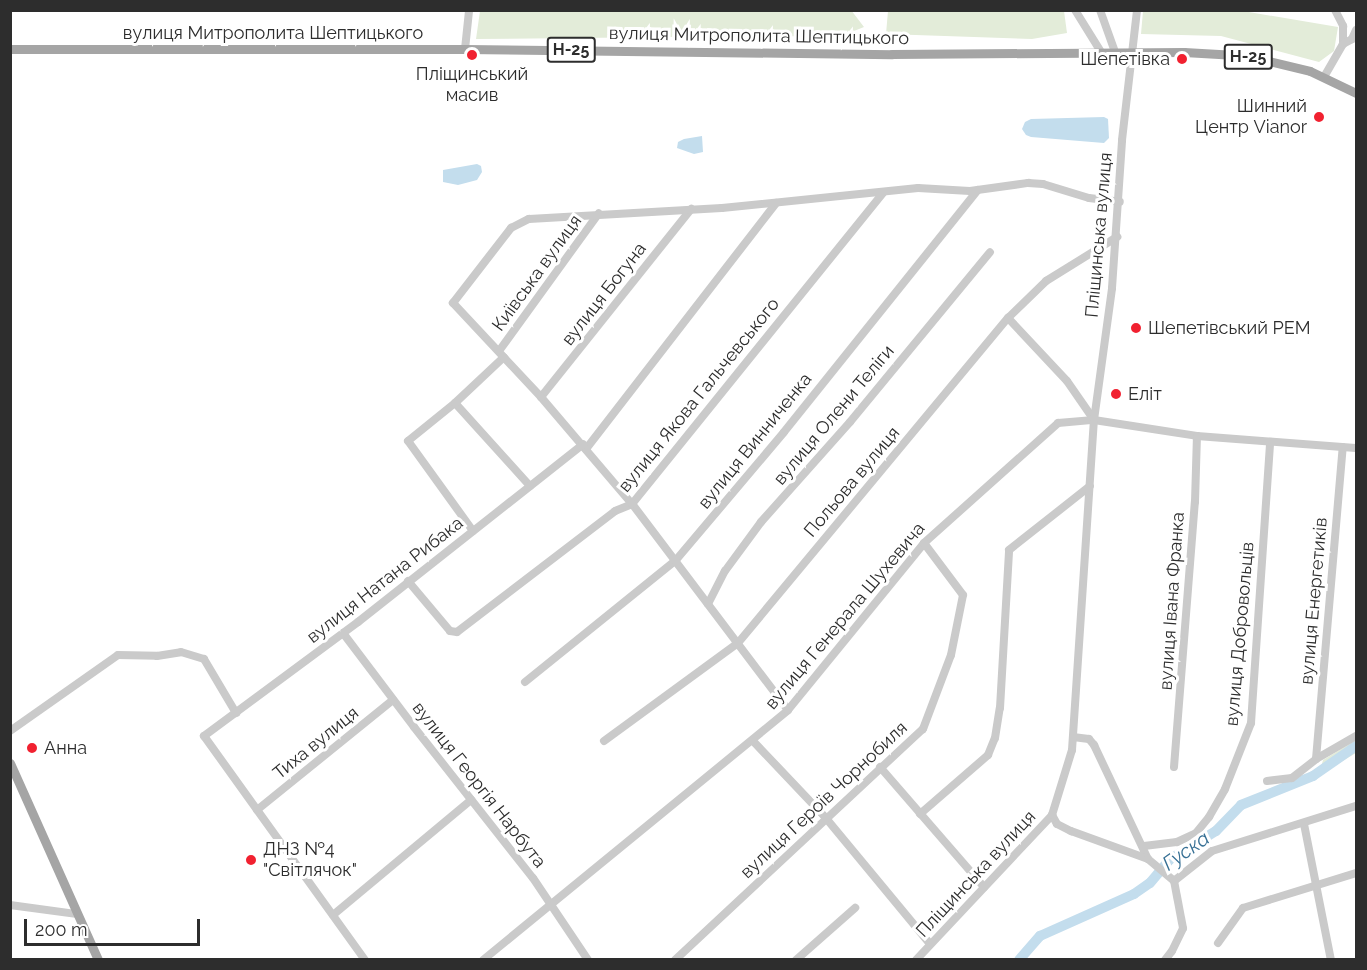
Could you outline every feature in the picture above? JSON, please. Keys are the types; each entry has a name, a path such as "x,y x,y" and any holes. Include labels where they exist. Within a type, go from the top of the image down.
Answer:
{"main road":[{"name":"вулиця Митрополита Шептицького","path":"10,49 465,49 892,54 1132,52 1236,55 1310,71 1356,93"},
{"path":"10,763 98,960"}],"street":[{"path":"465,49 469,10"},
{"path":"1075,10 1101,52"},
{"path":"1100,10 1115,52"},
{"name":"Пліщинська вулиця","path":"916,960 1052,815 1072,750 1094,420 1117,237 1122,140 1137,10"},
{"path":"1324,77 1343,44 1343,26 1335,10"},
{"path":"1343,44 1352,39 1356,30"},
{"path":"788,710 632,504 541,397 453,303 511,228 529,219 776,203 918,188 978,190 1035,183 1080,196 1120,202"},
{"name":"вулиця Винниченка","path":"525,682 676,560 784,432 978,190"},
{"name":"вулиця Якова Гальчевського","path":"408,581 450,631 457,632 615,511 632,504 883,193"},
{"name":"вулиця Натана Рибака","path":"257,810 204,736 343,633 584,446 776,203"},
{"name":"вулиця Богуна","path":"541,397 691,209"},
{"name":"Київська вулиця","path":"473,531 408,441 455,403 501,354 599,213"},
{"name":"Польова вулиця","path":"604,741 738,643 1008,318 1046,281 1117,237"},
{"name":"вулиця Олени Теліги","path":"708,604 725,571 761,522 850,422 990,252"},
{"path":"1008,318 1067,381 1094,420 1197,436 1356,448"},
{"path":"455,403 530,486"},
{"name":"вулиця Генерала Шухевича","path":"483,960 788,710 924,543 1058,423 1094,420"},
{"name":"вулиця Івана Франка","path":"1174,767 1194,513 1197,436"},
{"name":"вулиця Добровольців","path":"1144,846 1177,842 1196,833 1209,817 1225,789 1251,723 1270,442"},
{"name":"вулиця Енергетиків","path":"1316,759 1343,447"},
{"path":"920,814 987,755 995,738 1000,708 1009,550 1090,486"},
{"name":"вулиця Героїв Чорнобиля","path":"675,960 923,729 951,655 963,595 924,543"},
{"name":"вулиця Георгія Нарбута","path":"343,633 551,904 588,960"},
{"path":"10,730 118,654 157,656 181,652 204,659 236,713"},
{"name":"Тиха вулиця","path":"257,810 393,700"},
{"path":"1267,781 1292,778 1316,759 1356,736"},
{"path":"1073,737 1089,739 1094,745 1152,861 1174,881 1183,928 1165,960"},
{"path":"753,741 825,818 930,944"},
{"path":"880,767 984,887"},
{"path":"333,915 471,801"},
{"path":"1174,881 1212,851 1356,806"},
{"path":"257,810 365,960"},
{"path":"1052,815 1057,824 1071,831 1152,861"},
{"path":"1304,824 1318,885 1331,960"},
{"path":"1218,943 1243,908 1356,873"},
{"path":"10,905 77,914"},
{"path":"796,960 855,908"}],"green space":[{"path":"851,10 864,27 839,37 476,39 480,11"},
{"path":"888,11 1064,11 1067,33 1032,39 886,34"},
{"path":"1143,11 1243,11 1338,27 1334,51 1319,62 1221,36 1141,34"},
{"path":"1356,740 1356,753 1319,775 1323,760"}],"water":[{"path":"1104,117 1108,119 1109,138 1104,143 1031,137 1026,135 1022,129 1025,122 1031,119"},
{"path":"702,136 703,152 694,154 677,148 678,142 684,139"},
{"path":"477,164 481,166 482,172 477,180 458,185 443,182 443,170"}],"waterway":[{"name":"Гуска","path":"1019,960 1040,936 1134,894 1150,883 1169,860 1216,831 1241,805 1313,776 1356,746"}],"place":[{"name":"Пліщинський масив","path":"472,55"},
{"name":"Шепетівка","path":"1182,59"},
{"name":"Шинний Центр Vianor","path":"1319,117"},
{"name":"Шепетівський РЕМ","path":"1136,328"},
{"name":"Еліт","path":"1116,394"},
{"name":"Анна","path":"32,748"},
{"name":"ДНЗ №4 \"Світлячок\"","path":"251,860"}]}
